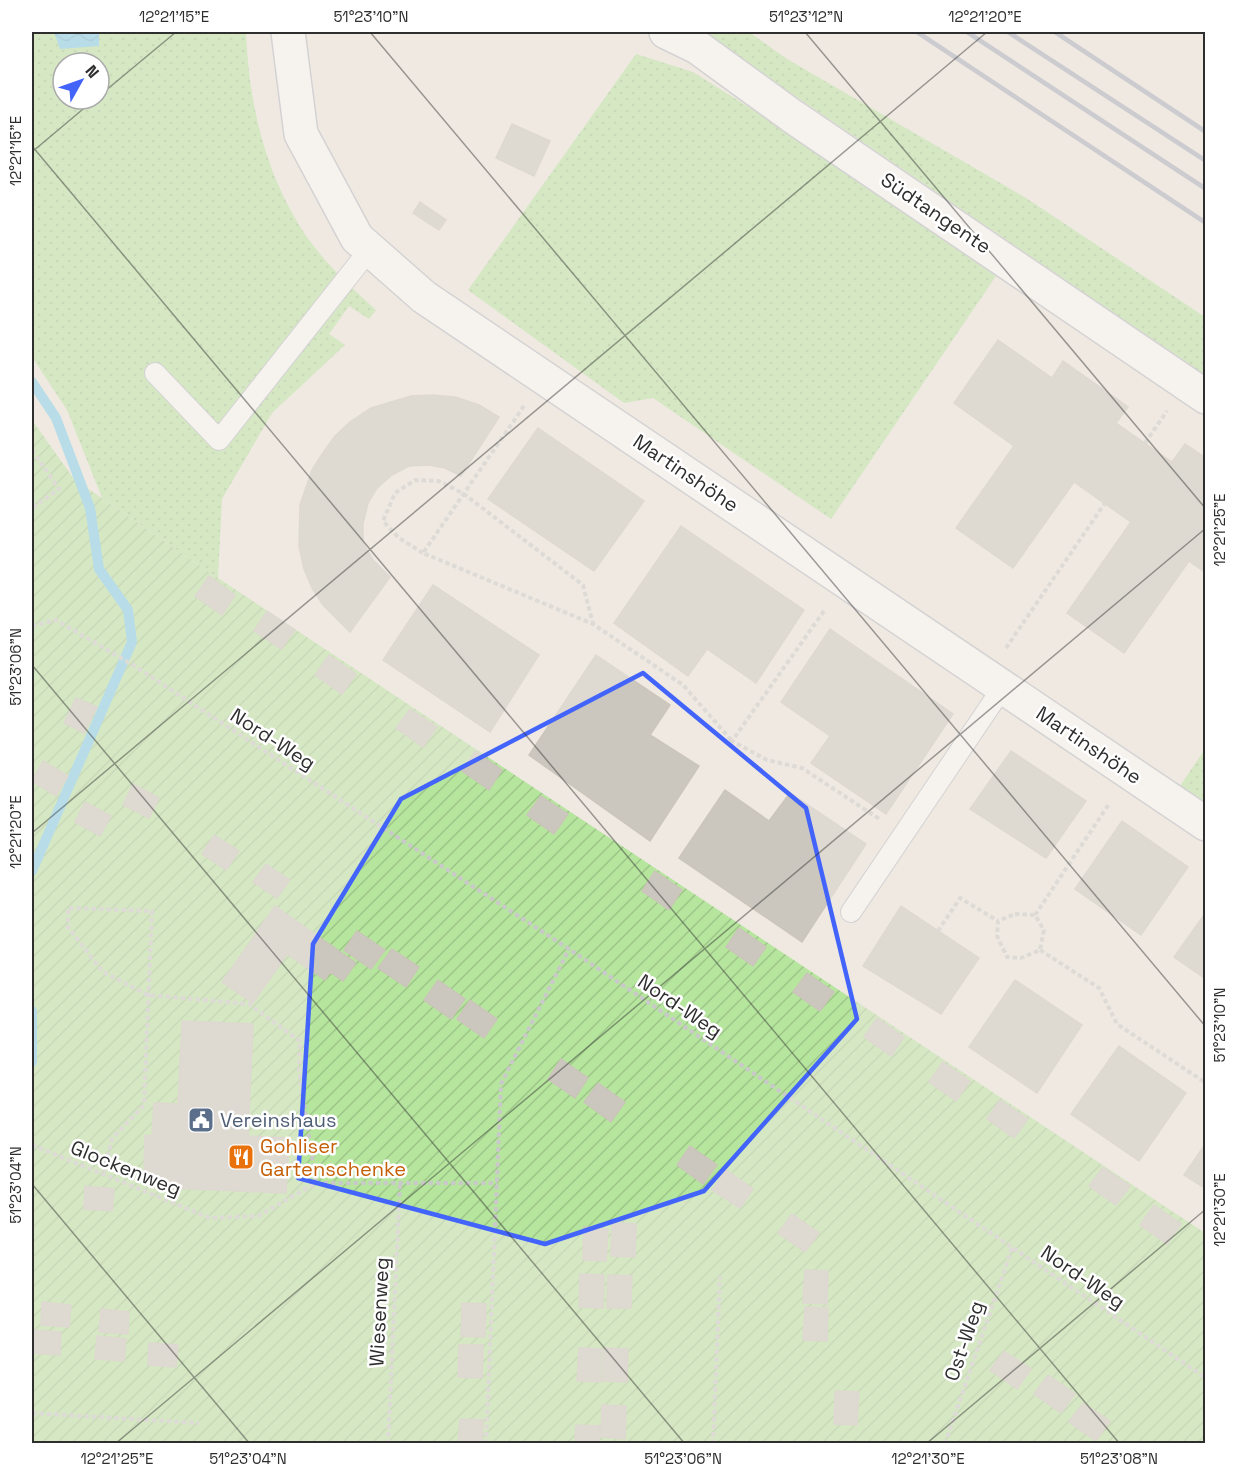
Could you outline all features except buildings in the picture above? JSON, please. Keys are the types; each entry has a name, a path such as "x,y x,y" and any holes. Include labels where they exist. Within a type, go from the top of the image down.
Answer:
{"street":[{"name":"Martinshöhe","path":"288,32 301,134 357,238 424,297 1206,824"},
{"name":"Südtangente","path":"666,32 698,48 792,116 1206,397"}],"lane":[{"path":"155,373 219,440 370,249"},
{"path":"851,912 903,835 995,682"}],"path":[{"path":"423,554 524,406"},
{"path":"32,450 59,489 32,508"},
{"path":"593,624 583,585 464,494 440,481 415,480 394,493 383,521 399,538 423,554 593,624 683,685 732,741 767,760 802,768 903,835"},
{"path":"995,682 1105,503"},
{"path":"732,741 824,611"},
{"name":"Nord-Weg","path":"32,626 56,620 133,665 569,949 1206,1378"},
{"path":"1035,915 1109,804"},
{"path":"938,931 960,898 998,921"},
{"path":"103,1175 112,1139 144,1105 148,995 152,911 68,908 68,927 103,972 148,995 249,1004 300,1041 299,1071 316,1183 497,1183"},
{"path":"998,921 1016,914 1035,915"},
{"path":"1035,915 1044,930 1040,950"},
{"path":"998,921 997,936 1007,957 1021,958 1040,950"},
{"path":"486,1443 501,1084 569,949"},
{"path":"1040,950 1099,988 1117,1024 1203,1081 1206,1078"},
{"name":"Glockenweg","path":"32,1145 210,1218 258,1216 316,1183"},
{"name":"Wiesenweg","path":"388,1443 400,1183"},
{"name":"Ost-Weg","path":"945,1443 1012,1248"},
{"path":"714,1443 720,1276"},
{"path":"32,1413 199,1423"}],"highlighted area":[{"path":"643,673 806,808 857,1019 704,1191 545,1244 298,1178 313,944 401,799"}],"green space":[{"path":"32,32 246,32 256,114 262,140 281,192 316,250 376,310 369,319 349,306 329,334 345,345 272,413 222,499 218,578 102,498 67,410 32,357"},
{"path":"692,32 749,32 787,59 1026,198 1205,317 1205,375 742,60"},
{"path":"636,54 693,72 785,130 996,276 831,519 653,398 624,403 468,290"},
{"path":"32,420 74,479 218,578 1205,1233 1205,1443 32,1443"},
{"path":"1205,749 1205,808 1178,789"}],"water":[{"path":"54,32 99,32 99,46 60,49"}],"waterway":[{"path":"32,382 56,418 90,508 99,569 128,610 132,642 32,871"},
{"path":"32,1011 32,1062"}],"railway":[{"path":"917,32 1206,223"},
{"path":"967,32 1206,189"},
{"path":"1008,32 1206,161"},
{"path":"1055,32 1206,132"}],"place":[{"name":"Vereinshaus","path":"201,1120"},
{"name":"Gohliser Gartenschenke","path":"241,1157"}]}
